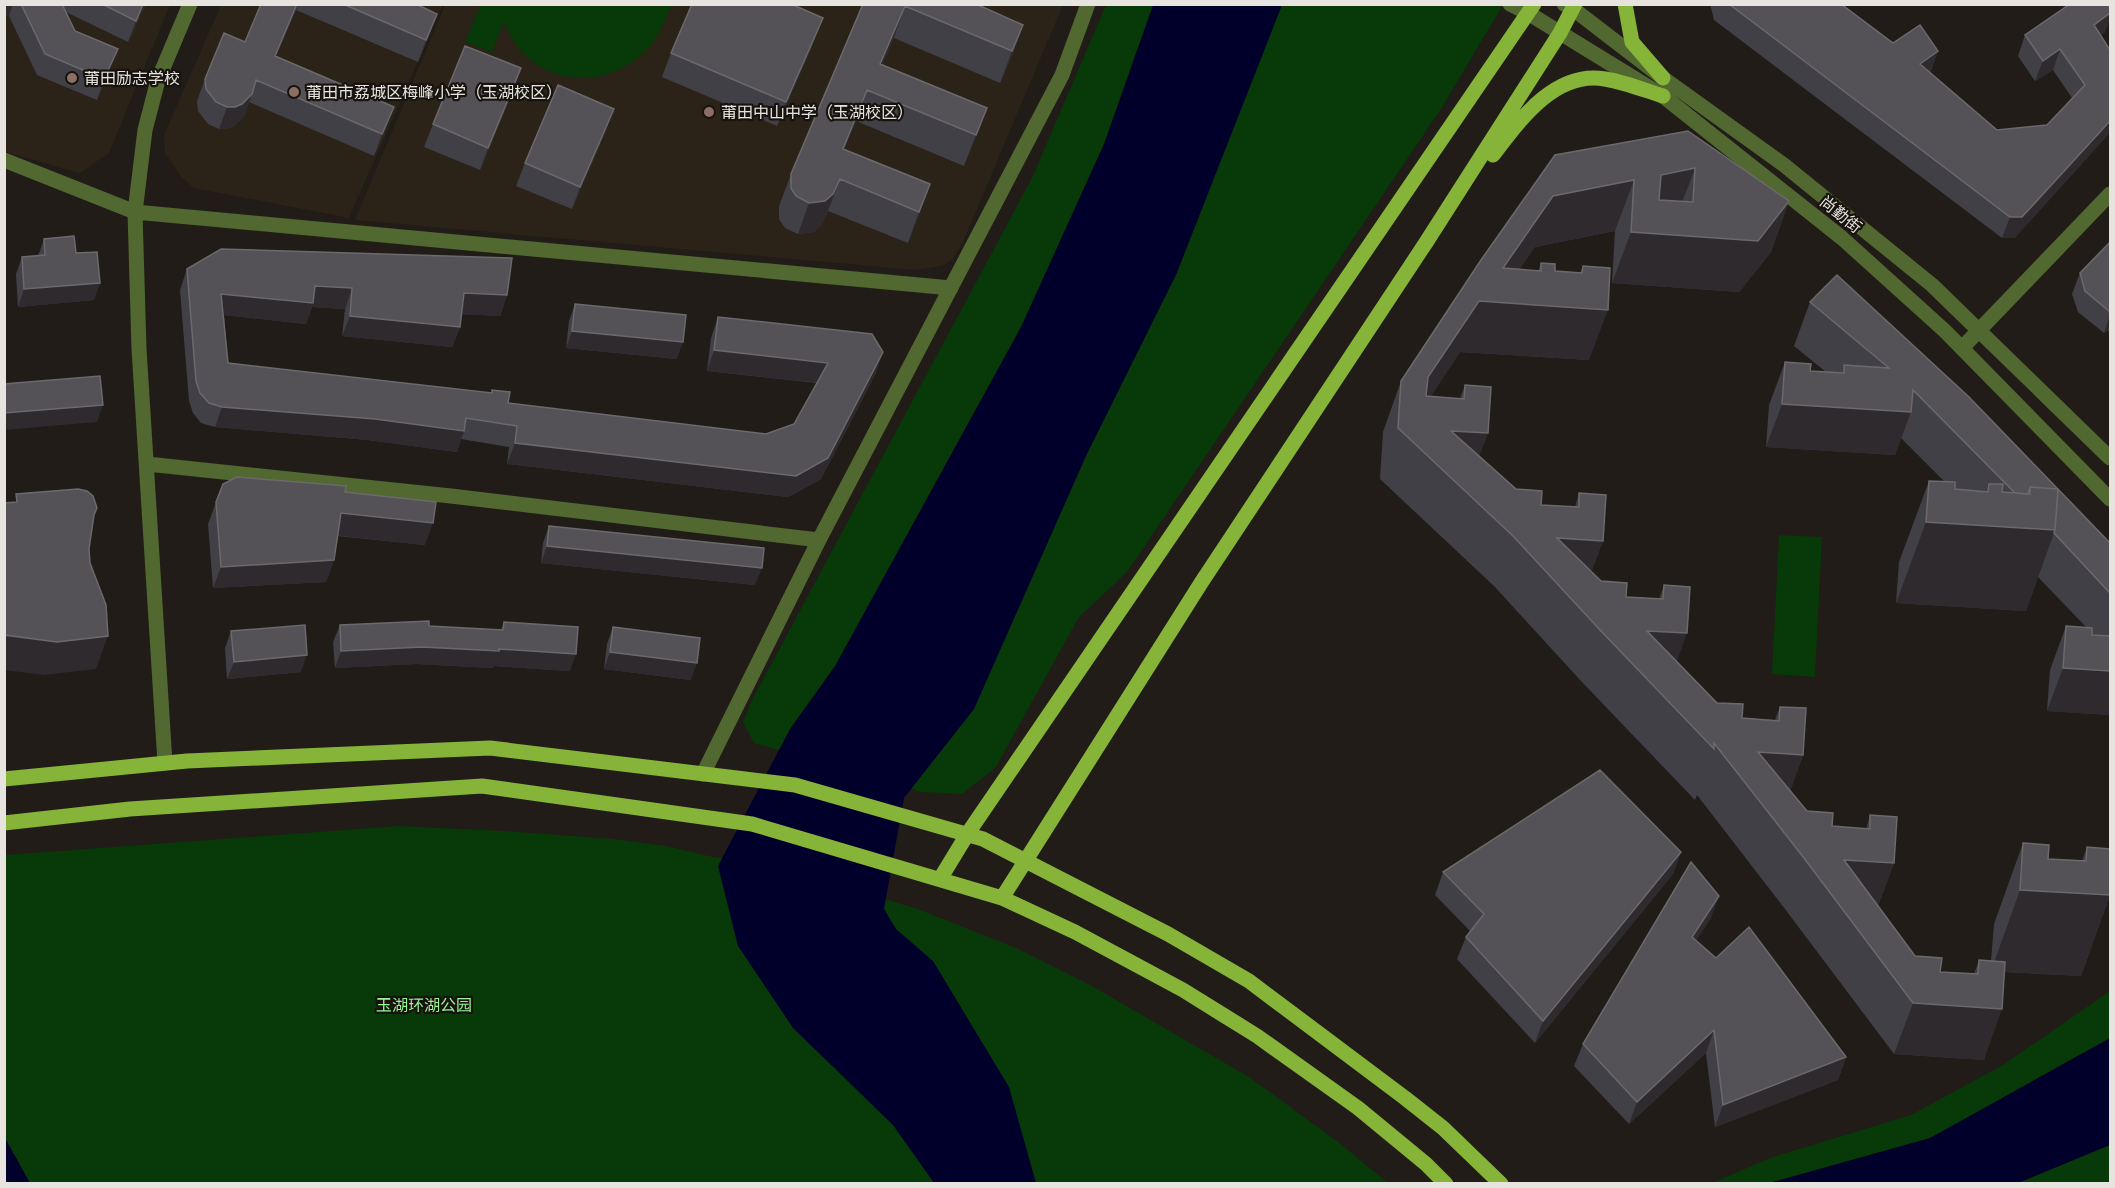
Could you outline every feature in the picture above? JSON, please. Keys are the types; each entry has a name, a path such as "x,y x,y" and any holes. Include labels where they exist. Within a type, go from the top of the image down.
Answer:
{"main road":[{"path":"1624,4 1632,42 1663,78"},
{"path":"1002,898 1201,583 1427,241 1560,33 1570,6"},
{"path":"940,879 968,833 1531,9"},
{"path":"1427,241 1522,117 1553,91 1580,79 1604,78 1663,96"},
{"path":"4,779 165,763 490,748 795,785 968,833 1071,882 1221,963 1369,1069 1475,1156 1502,1184"},
{"path":"4,823 130,809 482,786 752,824 1002,898 1075,932 1136,964 1230,1019 1292,1060 1358,1108 1426,1164 1446,1184"}],"street":[{"path":"165,763 139,349 135,212 146,130 158,80 190,4"},
{"path":"703,774 819,540 1062,75 1088,4"},
{"name":"尚勤街","path":"1510,4 1531,9 1560,33 1663,96 1842,238 1962,348 2110,499"},
{"name":"尚勤街","path":"1570,6 1663,78 1784,165 1932,285 2110,458"},
{"path":"4,160 135,212 951,288"},
{"path":"1962,348 2110,195"},
{"path":"147,464 451,496 819,540"}],"shaded area":[{"name":"莆田励志学校","path":"4,5 170,5 109,153 80,173 5,152"},
{"name":"莆田市荔城区梅峰小学（玉湖校区）","path":"221,5 443,5 349,218 194,188 182,178 165,153 164,135"},
{"name":"莆田中山中学（玉湖校区）","path":"445,5 1063,5 963,242 952,260 942,266 915,270 355,220"}],"green space":[{"path":"481,4 672,5 658,34 647,49 629,64 608,74 587,78 566,77 547,70 529,59 515,42 504,21 492,52 465,42"},
{"path":"1106,5 1503,5 1441,109 1127,572 1079,617 996,767 962,794 921,792 754,743 743,722 753,698 1032,178"},
{"path":"1779,535 1822,537 1815,677 1772,674"},
{"name":"玉湖环湖公园","path":"399,826 613,839 666,846 713,857 767,864 918,909 1016,948 1092,986 1249,1077 1338,1142 1388,1183 5,1184 5,855"},
{"path":"2110,991 2110,1183 1710,1184 1770,1158 1911,1115 2003,1065"}],"water":[{"path":"1153,5 1282,5 1176,275 1086,456 974,709 904,798 884,909 896,929 933,961 1009,1087 1036,1183 934,1183 893,1125 793,1028 738,946 718,866 790,729 835,666 1021,327 1104,144"},
{"path":"2110,1038 2110,1145 2018,1183 1769,1183 1930,1138"},
{"path":"5,1138 30,1183 5,1183"}],"building":[{"path":"21,4 62,4 75,31 118,49 104,79 45,54"},
{"path":"102,4 143,4 136,21"},
{"path":"261,4 297,4 275,56 394,107 382,134 256,80 252,94 242,104 227,107 216,102 206,89 205,79 224,33 245,42"},
{"path":"343,4 416,4 437,14 426,40"},
{"path":"692,4 791,4 823,18 786,102 671,53"},
{"path":"863,4 976,4 1023,25 1012,51 905,6 880,64 987,108 976,135 867,90 843,149 930,184 919,212 840,179 833,194 825,201 809,203 796,196 791,188 791,174"},
{"path":"1729,4 1841,4 1893,43 1920,25 1938,51 1920,64 1997,130 2047,125 2085,85 2060,49 2043,61 2025,35 2070,4 2108,4 2110,13 2094,25 2110,50 2110,121 2022,217 2010,217"},
{"path":"465,46 521,68 488,148 433,124"},
{"path":"558,85 614,109 580,187 525,163"},
{"path":"1688,131 1789,201 1758,241 1631,232 1634,180 1553,196 1503,268 1541,271 1541,263 1555,264 1555,271 1582,273 1583,266 1610,268 1608,310 1479,301 1428,377 1426,396 1464,399 1465,385 1491,387 1488,433 1451,431 1516,489 1542,491 1541,505 1579,507 1579,493 1606,495 1603,541 1557,538 1601,581 1627,583 1626,597 1663,599 1664,585 1690,587 1687,633 1647,631 1717,703 1743,704 1742,718 1779,721 1780,707 1806,708 1803,755 1758,752 1807,811 1833,813 1832,826 1870,829 1870,815 1897,817 1894,863 1844,860 1915,956 1942,958 1940,972 1978,974 1979,960 2005,962 2002,1009 1913,1003 1714,743 1714,749 1513,536 1398,428 1401,381 1481,260 1555,155","holes":["1695,168 1693,202 1659,200 1661,175"]},
{"path":"74,236 76,253 97,252 100,283 24,289 22,257 45,255 44,239"},
{"path":"2110,242 2110,312 2085,291 2080,273"},
{"path":"221,249 512,258 507,295 464,293 460,327 350,316 352,288 315,286 313,303 221,294 228,363 492,393 492,390 510,392 508,403 766,434 794,424 828,363 714,350 718,317 872,334 883,352 828,458 796,476 515,443 517,426 466,418 464,431 375,419 222,407 209,403 200,393 196,381 187,269"},
{"path":"1837,275 1969,397 2058,489 2030,487 2028,494 2015,493 1913,390 1911,412 1782,404 1785,362 1811,364 1810,371 1844,373 1844,365 1889,368 1810,302"},
{"path":"575,304 686,315 683,342 572,331"},
{"path":"100,376 103,405 4,413 4,384"},
{"path":"237,477 346,486 345,492 436,502 433,523 341,513 334,560 221,567 216,502 223,484"},
{"path":"1929,481 1955,482 1955,489 1988,492 1989,484 2003,484 2002,492 2030,494 2030,487 2058,489 2055,530 1926,522"},
{"path":"78,489 87,491 93,496 97,508 89,549 90,563 106,605 108,636 57,642 4,635 4,503 17,502 16,494"},
{"path":"2058,489 2110,543 2110,593 2054,533"},
{"path":"549,526 764,548 762,568 547,546"},
{"path":"429,621 429,626 503,630 504,622 578,627 576,654 422,647 341,651 340,625"},
{"path":"305,625 307,655 234,662 231,631"},
{"path":"2066,626 2092,628 2092,635 2110,636 2110,671 2063,668"},
{"path":"613,627 700,638 697,663 610,652"},
{"path":"1600,770 1681,852 1543,1021 1466,937 1484,914 1443,872"},
{"path":"2023,843 2049,845 2048,859 2086,861 2087,847 2110,849 2110,895 2020,890"},
{"path":"1691,862 1719,896 1692,937 1716,958 1749,927 1846,1057 1723,1105 1714,1030 1637,1102 1583,1044"}],"place":[{"name":"莆田励志学校","path":"72,78"},
{"name":"莆田市荔城区梅峰小学（玉湖校区）","path":"294,92"},
{"name":"莆田中山中学（玉湖校区）","path":"709,112"}]}
